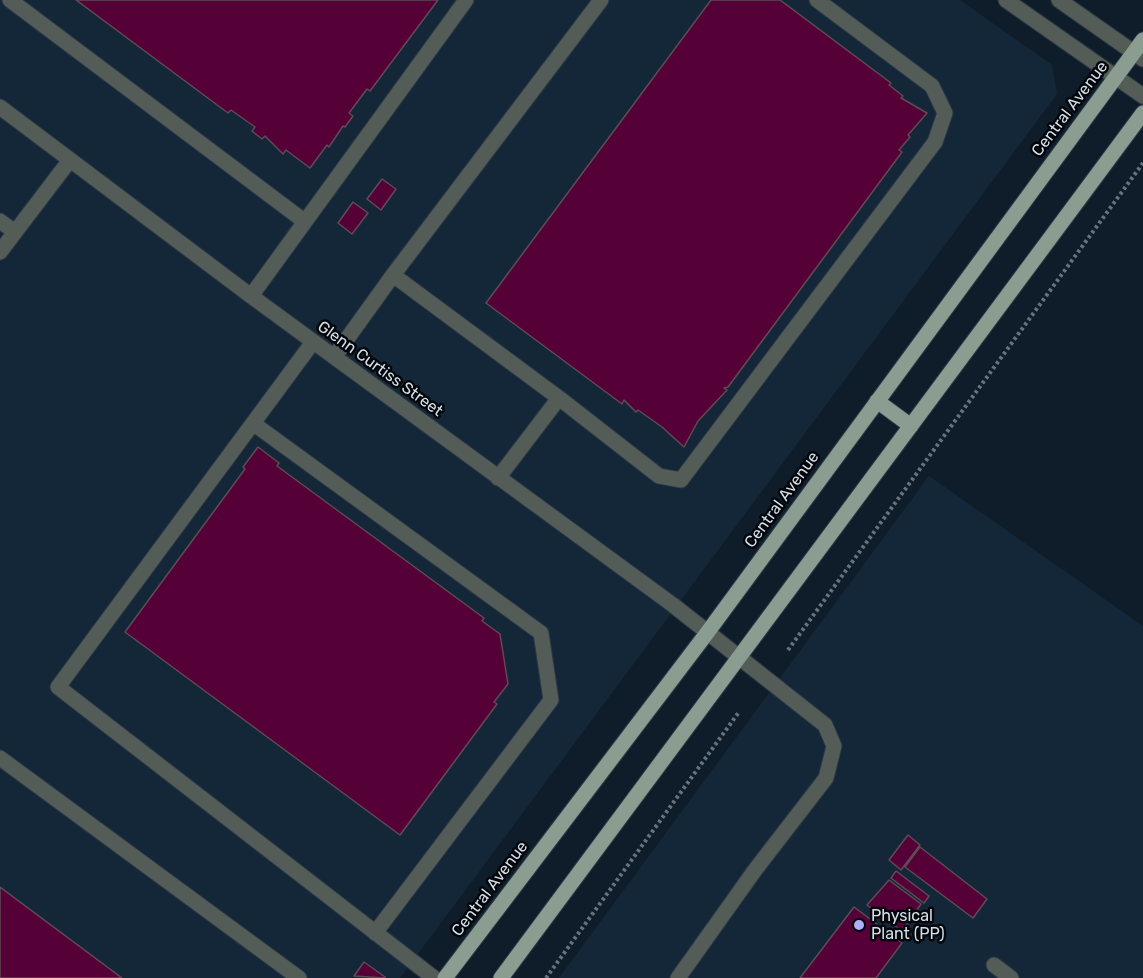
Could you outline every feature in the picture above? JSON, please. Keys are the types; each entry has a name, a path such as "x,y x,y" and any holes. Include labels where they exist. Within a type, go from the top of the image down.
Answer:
{"main road":[{"name":"Central Avenue","path":"445,978 707,633 1116,77 1140,51"},
{"path":"501,978 1143,113"},
{"path":"877,401 911,426"}],"street":[{"path":"0,5 3,0"},
{"path":"10,0 304,221"},
{"path":"251,296 466,0"},
{"path":"334,357 393,275 601,0"},
{"path":"393,275 559,398 659,476 681,480 935,142 945,113 932,86 817,0"},
{"path":"1006,0 1143,96"},
{"path":"1059,0 1140,51"},
{"name":"Glenn Curtiss Street","path":"0,107 251,296 707,633 825,725 834,746 826,778 755,870 678,978"},
{"path":"0,252 70,160"},
{"path":"0,221 15,232"},
{"path":"313,342 58,687 434,978"},
{"path":"498,478 559,398"},
{"path":"254,424 541,633 551,700 375,933"},
{"path":"0,758 298,978"},
{"path":"994,965 1011,978"}],"path":[{"path":"788,650 1143,164"},
{"path":"546,978 739,712"}],"shaded area":[{"path":"0,0 960,0 1052,65 1057,94 400,978 0,978"},
{"path":"929,476 1143,626 1143,978 559,978"}],"building":[{"path":"76,0 438,0 370,91 367,89 349,113 353,116 345,127 343,126 329,147 327,145 310,168 286,150 283,154 265,136 262,139 252,131 255,127 231,110 228,113"},
{"path":"711,0 780,0 891,83 889,85 903,96 901,98 927,113 908,135 910,137 899,150 902,152 728,387 724,388 727,390 698,421 684,447 662,427 638,410 636,412 624,400 622,404 486,303"},
{"path":"382,179 396,189 381,210 367,199"},
{"path":"353,202 368,213 352,234 338,223"},
{"path":"258,447 279,463 277,466 484,618 482,621 500,634 508,684 494,702 497,704 400,835 125,632 245,469 243,467"},
{"path":"908,835 920,845 901,870 889,860"},
{"path":"920,847 987,899 973,918 905,867"},
{"path":"896,871 929,896 924,903 891,878"},
{"path":"889,880 921,904 902,931 867,905"},
{"path":"0,887 122,978 0,978"},
{"name":"Physical Plant (PP)","path":"854,907 902,943 876,978 800,978"},
{"path":"364,962 385,977 385,978 354,976"}],"place":[{"name":"Physical Plant (PP)","path":"859,925"}]}
